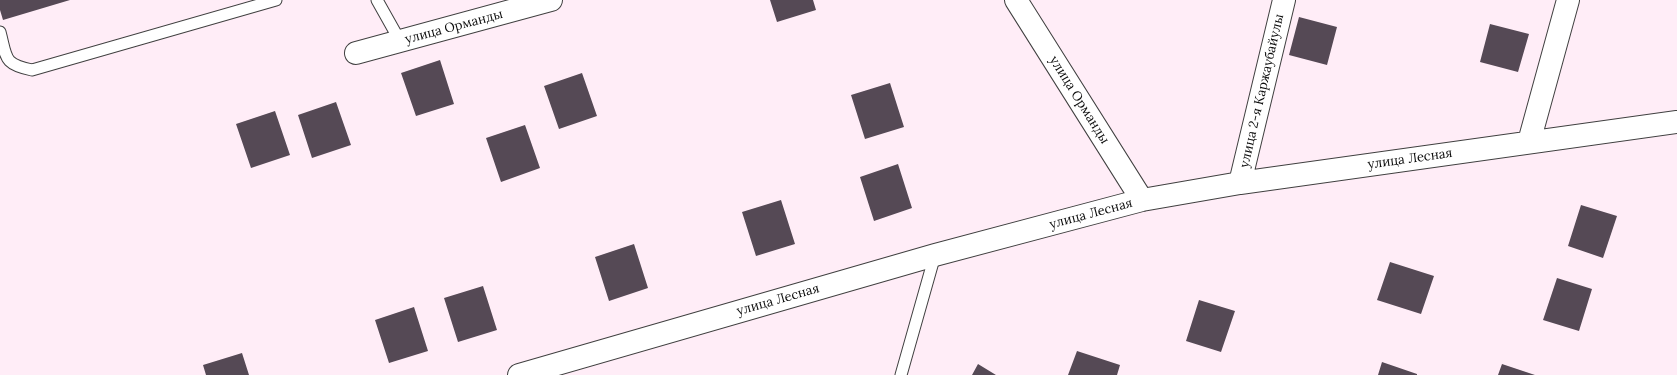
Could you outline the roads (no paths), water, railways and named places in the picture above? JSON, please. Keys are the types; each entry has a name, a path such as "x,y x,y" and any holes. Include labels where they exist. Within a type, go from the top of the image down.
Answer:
{"street":[{"name":"улица Орманды","path":"356,53 551,0"},
{"name":"улица Орманды","path":"1016,0 1142,200"},
{"name":"улица 2-я Каржаубайулы","path":"1240,183 1284,0"},
{"path":"1529,142 1568,0"},
{"name":"улица Лесная","path":"520,375 935,255 1142,200 1240,183 1677,122"}],"lane":[{"path":"0,32 7,59 16,67 32,70 276,0"},
{"path":"377,0 400,41"},
{"path":"901,375 935,255"}]}
